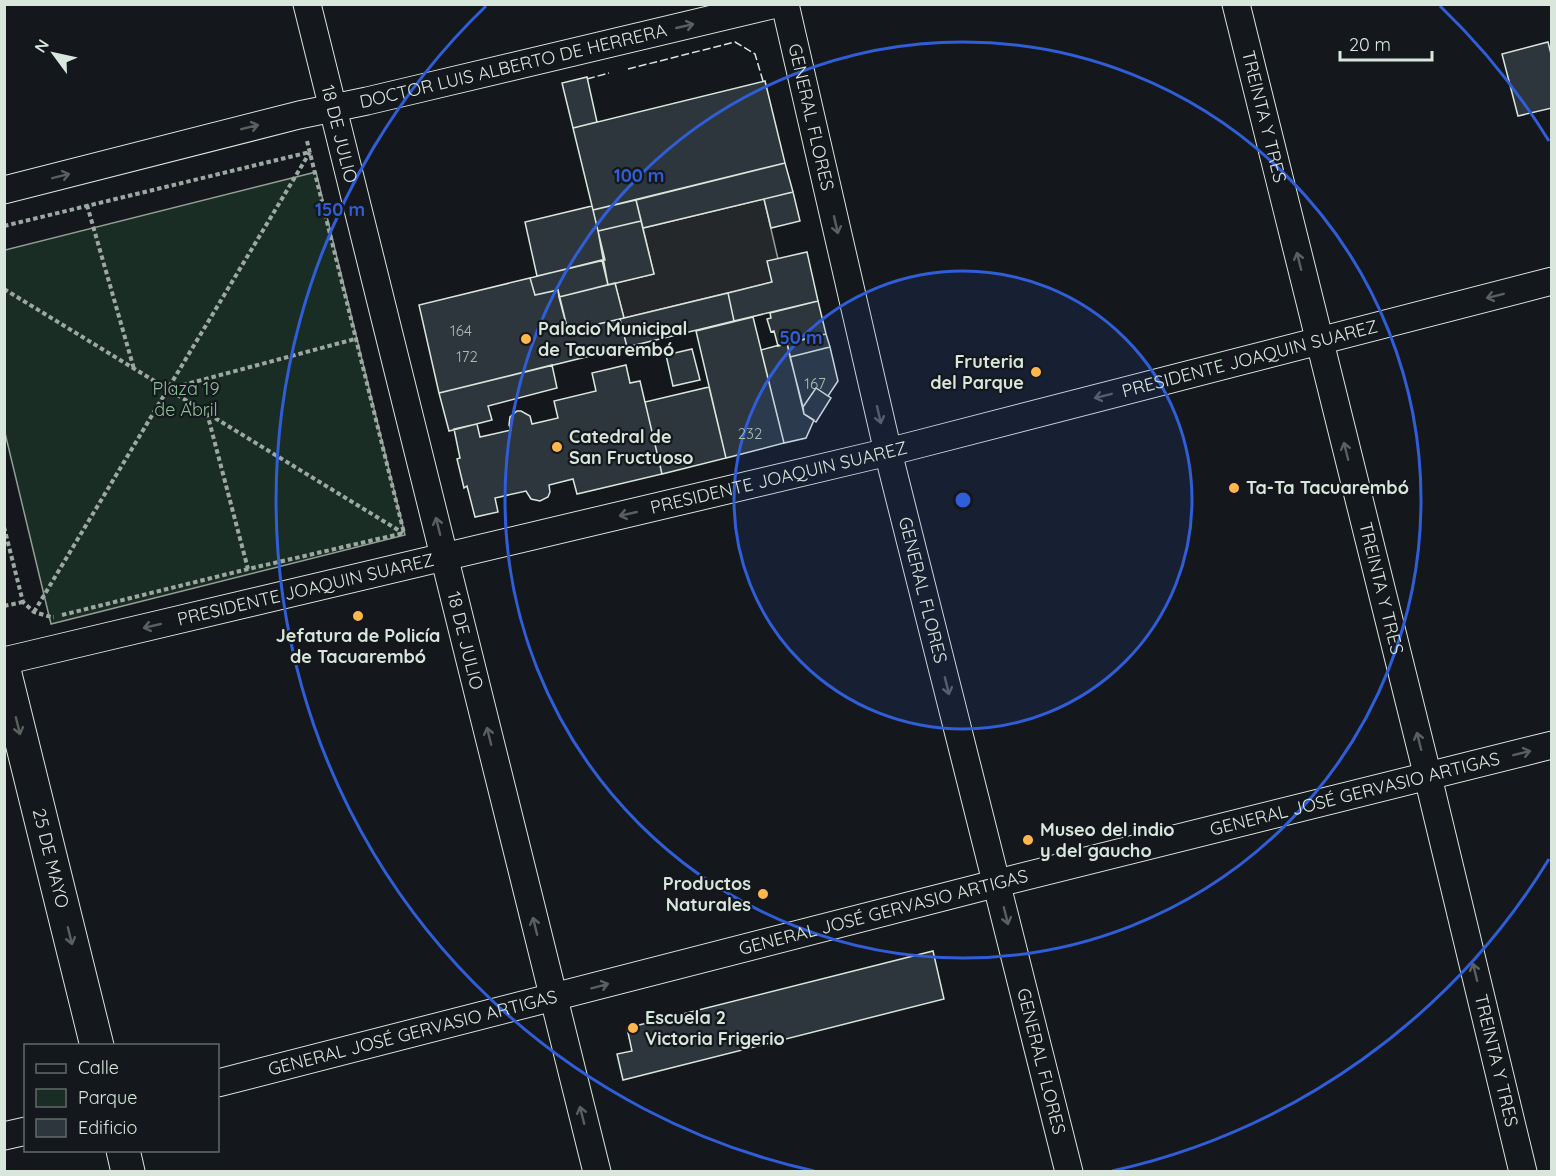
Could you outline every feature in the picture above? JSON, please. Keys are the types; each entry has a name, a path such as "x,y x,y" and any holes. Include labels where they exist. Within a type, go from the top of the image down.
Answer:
{"street":[{"name":"18 DE JULIO","path":"307,4 552,999 597,1172"},
{"name":"DOCTOR LUIS ALBERTO DE HERRERA","path":"4,190 299,115 333,109 776,4"},
{"name":"GENERAL FLORES","path":"785,4 888,452 1069,1172"},
{"name":"TREINTA Y TRES","path":"1236,4 1428,777 1523,1172"},
{"name":"PRESIDENTE JOAQUIN SUAREZ","path":"4,660 888,452 1551,281"},
{"name":"25 DE MAYO","path":"4,670 97,1044"},
{"name":"GENERAL JOSÉ GERVASIO ARTIGAS","path":"219,1083 998,883 1551,746"},
{"path":"4,1136 24,1131"},
{"path":"123,1152 128,1172"}],"path":[{"path":"4,226 310,152"},
{"path":"310,152 401,523"},
{"path":"34,612 310,152"},
{"path":"87,205 134,369"},
{"path":"4,290 404,534 51,617 34,612 23,602 4,527"},
{"path":"167,389 356,339"},
{"path":"207,412 248,569"},
{"path":"4,606 23,602"}],"green space":[{"name":"Plaza 19 de Abril","path":"316,172 405,535 51,624 5,433 5,250"}],"shaded area":[{"path":"764,199 778,259 772,282 624,318 615,283 654,274 643,228"}],"building":[{"path":"1548,42 1552,58 1552,108 1518,116 1502,54"},
{"path":"587,77 597,122 573,128 562,83"},
{"path":"765,81 785,163 593,210 573,128"},
{"path":"785,163 793,192 643,228 636,200"},
{"path":"793,192 800,221 771,228 764,199"},
{"path":"636,200 641,221 598,231 593,210"},
{"path":"592,206 605,260 537,276 525,222"},
{"path":"641,221 654,274 608,285 598,231"},
{"path":"807,252 818,301 734,321 728,293 772,282 767,261"},
{"path":"602,260 608,285 559,297 558,290 535,295 530,278"},
{"name":"Palacio Municipal de Tacuarembó","path":"530,278 535,295 558,290 568,331 620,319 627,347 439,393 419,305"},
{"path":"615,283 624,318 568,331 559,297"},
{"path":"728,293 734,321 627,347 620,319"},
{"path":"818,301 826,334 778,346 774,331 771,332 767,319 771,318 770,313"},
{"path":"753,317 784,443 726,458 696,331"},
{"path":"826,334 830,347 790,357 787,343"},
{"path":"787,343 804,414 814,420 806,438 784,443 761,350"},
{"path":"830,347 838,381 828,396 816,388 803,407 790,357"},
{"path":"692,349 700,380 673,386 666,355"},
{"path":"552,365 557,388 488,406 492,420 449,431 439,393"},
{"name":"Catedral de San Fructuoso","path":"626,365 630,383 640,381 662,474 577,494 573,479 549,485 548,497 540,501 531,499 526,491 495,498 498,512 475,517 467,486 464,488 457,459 460,458 454,429 477,424 480,437 511,430 510,417 517,411 530,416 532,424 558,418 554,401 596,391 592,373"},
{"path":"709,387 726,458 662,474 645,402"},
{"path":"816,388 831,398 816,422 804,414 803,407"},
{"path":"933,951 944,999 623,1080 617,1054 632,1051 627,1028"}],"fence":[{"path":"628,69 735,42 755,54 763,81"},
{"path":"587,79 609,73"}],"place":[{"name":"Palacio Municipal de Tacuarembó","path":"526,339"},
{"name":"Fruteria del Parque","path":"1036,372"},
{"name":"Catedral de San Fructuoso","path":"557,447"},
{"name":"Ta-Ta Tacuarembó","path":"1234,488"},
{"name":"Jefatura de Policía de Tacuarembó","path":"358,616"},
{"name":"Museo del indio y del gaucho","path":"1028,840"},
{"name":"Productos Naturales","path":"763,894"},
{"name":"Escuela 2 Victoria Frigerio","path":"633,1028"}]}
